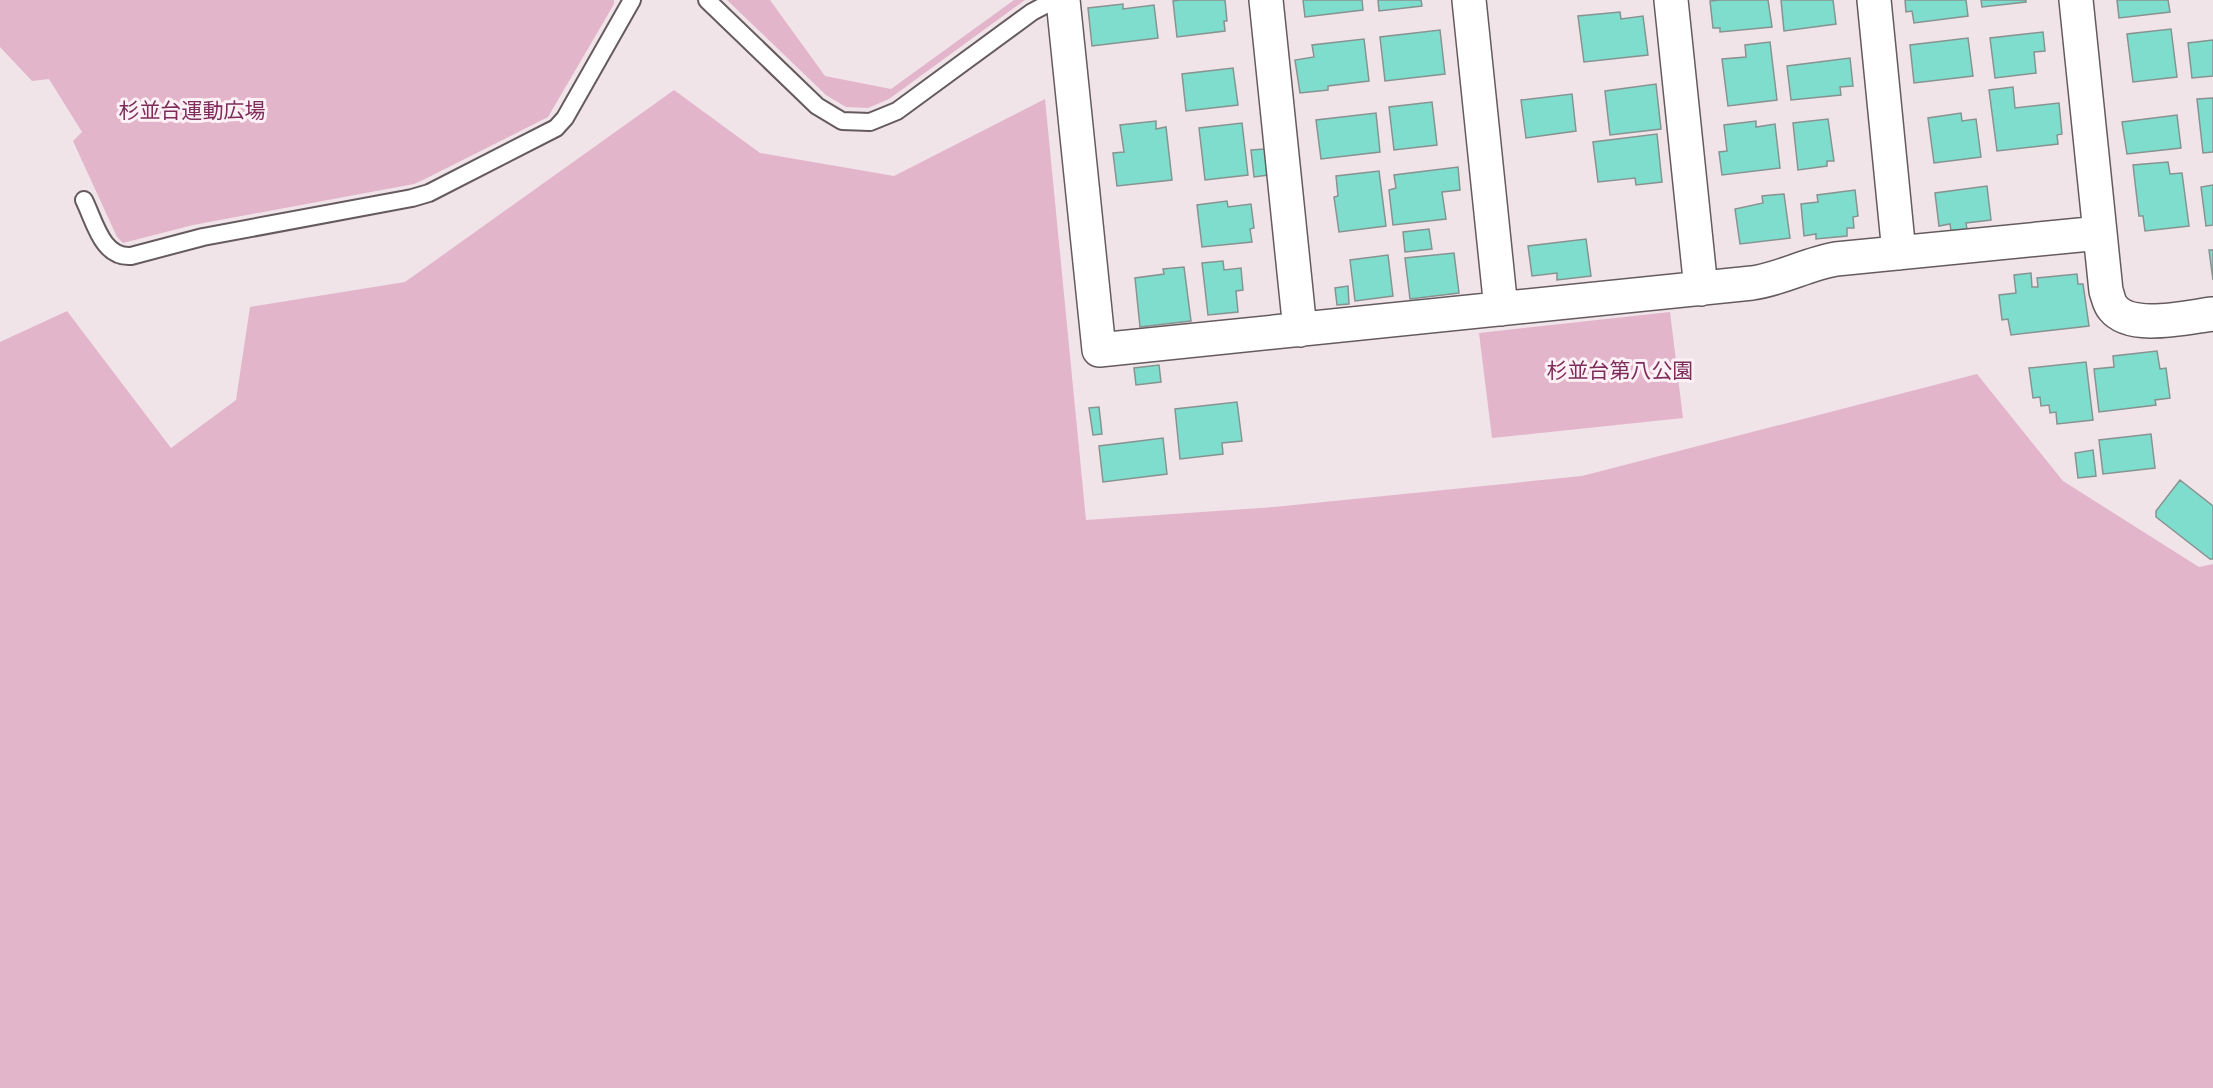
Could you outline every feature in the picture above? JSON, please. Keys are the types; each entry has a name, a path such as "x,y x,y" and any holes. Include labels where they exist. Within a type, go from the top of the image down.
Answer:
{"street":[{"path":"1063,0 1099,350 1701,289 1766,281 1821,262 2100,233"},
{"path":"1266,0 1300,330"},
{"path":"1469,0 1501,309"},
{"path":"1671,0 1701,289"},
{"path":"1874,0 1899,253"},
{"path":"2076,0 2106,291 2112,308 2126,319 2143,321 2213,314"}],"lane":[{"path":"84,200 105,244 111,252 121,257 203,237 429,193 556,128 565,118 632,0"},
{"path":"707,0 818,106 842,121 870,122 897,111 1032,12 1055,0"}],"green space":[{"name":"杉並台運動広場","path":"0,0 614,0 614,4 548,117 423,180 414,184 193,225 123,243 117,237 73,141 82,132 49,79 32,81 0,47"},
{"path":"727,0 770,0 825,76 891,89 1014,0 1025,0 889,99 868,108 846,107 826,95"},
{"path":"674,90 760,153 894,176 1045,99 1086,520 1274,507 1582,476 1977,374 2063,481 2199,567 2213,564 2213,1088 0,1088 0,342 67,311 171,448 236,400 250,307 405,282"},
{"name":"杉並台第八公園","path":"1670,312 1683,418 1492,438 1479,333"}],"building":[{"path":"1225,0 1227,21 1224,21 1225,31 1177,37 1173,1"},
{"path":"1303,0 1362,0 1363,10 1305,17"},
{"path":"1378,0 1421,0 1422,6 1379,11"},
{"path":"1768,0 1772,27 1720,32 1720,28 1713,28 1710,1"},
{"path":"1781,0 1833,0 1836,24 1784,31"},
{"path":"1905,0 1966,0 1968,16 1914,23 1912,11 1906,12"},
{"path":"1981,0 2026,0 2026,2 1982,7"},
{"path":"2117,0 2168,0 2170,12 2119,18"},
{"path":"1123,4 1123,9 1154,5 1158,38 1092,46 1088,8"},
{"path":"1620,12 1621,19 1643,16 1648,55 1584,62 1578,16"},
{"path":"2171,29 2177,77 2133,82 2127,34"},
{"path":"1440,30 1445,74 1385,81 1380,37"},
{"path":"2043,32 2045,51 2034,52 2036,73 1995,78 1990,38"},
{"path":"1968,38 1973,76 1914,83 1910,45"},
{"path":"1364,39 1369,81 1328,86 1328,90 1300,93 1295,60 1314,57 1312,45"},
{"path":"2213,40 2213,76 2192,78 2188,43"},
{"path":"1770,42 1777,100 1728,106 1722,59 1746,57 1745,45"},
{"path":"1850,58 1853,86 1840,87 1841,95 1791,100 1787,66"},
{"path":"1233,68 1238,105 1186,111 1182,74"},
{"path":"1656,84 1661,129 1610,135 1605,91"},
{"path":"2013,87 2015,108 2059,103 2062,134 2057,135 2058,144 1997,151 1989,90"},
{"path":"1572,94 1576,131 1526,138 1521,100"},
{"path":"2213,98 2213,152 2203,153 2197,99"},
{"path":"1432,102 1437,145 1394,150 1389,107"},
{"path":"1376,113 1380,152 1321,159 1316,120"},
{"path":"1961,113 1962,121 1976,119 1981,157 1934,163 1928,118"},
{"path":"2177,115 2181,148 2127,154 2122,122"},
{"path":"1828,119 1834,161 1827,161 1827,166 1798,170 1793,123"},
{"path":"1156,121 1156,129 1166,127 1172,180 1117,186 1113,153 1124,152 1120,125"},
{"path":"1756,121 1756,127 1775,124 1780,168 1722,175 1719,152 1727,151 1724,125"},
{"path":"1242,123 1248,175 1205,180 1199,128"},
{"path":"1657,134 1662,182 1636,185 1635,178 1598,182 1593,142"},
{"path":"1265,149 1268,175 1254,177 1251,150"},
{"path":"2168,162 2170,174 2182,173 2189,226 2145,231 2143,216 2139,216 2133,165"},
{"path":"1458,167 1460,190 1442,192 1446,219 1393,225 1389,190 1396,188 1394,175"},
{"path":"1379,171 1386,226 1339,232 1334,197 1338,196 1336,176"},
{"path":"2213,185 2213,225 2206,226 2201,187"},
{"path":"1987,186 1991,220 1966,223 1967,229 1951,231 1950,224 1939,226 1935,193"},
{"path":"1855,190 1858,216 1853,217 1854,228 1847,228 1847,236 1816,239 1816,234 1804,236 1801,204 1818,202 1817,195"},
{"path":"1784,194 1790,238 1740,244 1735,209 1763,203 1762,196"},
{"path":"1227,201 1228,207 1251,204 1254,228 1250,229 1252,242 1202,247 1197,205"},
{"path":"1429,229 1432,249 1405,252 1403,232"},
{"path":"1586,239 1591,276 1557,280 1557,273 1532,276 1528,246"},
{"path":"2209,250 2213,250 2213,280"},
{"path":"1454,253 1459,293 1410,299 1405,258"},
{"path":"1388,255 1393,296 1355,301 1350,260"},
{"path":"1223,261 1224,270 1241,268 1243,290 1236,291 1238,312 1208,315 1202,263"},
{"path":"1184,267 1191,321 1140,327 1135,278 1164,274 1163,269"},
{"path":"2031,273 2032,287 2038,287 2037,278 2077,274 2078,284 2083,284 2089,326 2011,335 2008,319 2002,320 1999,295 2016,293 2014,275"},
{"path":"1348,286 1349,304 1337,305 1335,288"},
{"path":"2157,351 2160,369 2166,368 2170,398 2155,400 2156,405 2099,412 2094,369 2114,367 2113,356"},
{"path":"2086,362 2093,420 2057,424 2056,412 2050,413 2049,405 2041,406 2040,397 2033,398 2029,368"},
{"path":"1159,365 1161,382 1136,385 1134,368"},
{"path":"1237,402 1242,441 1222,443 1223,454 1180,459 1175,409"},
{"path":"1099,407 1102,434 1093,435 1089,408"},
{"path":"2151,434 2155,468 2103,474 2099,440"},
{"path":"1163,438 1167,474 1103,482 1099,446"},
{"path":"2093,450 2096,476 2078,478 2075,453"},
{"path":"2180,480 2213,506 2213,559 2156,517 2156,511"}]}
